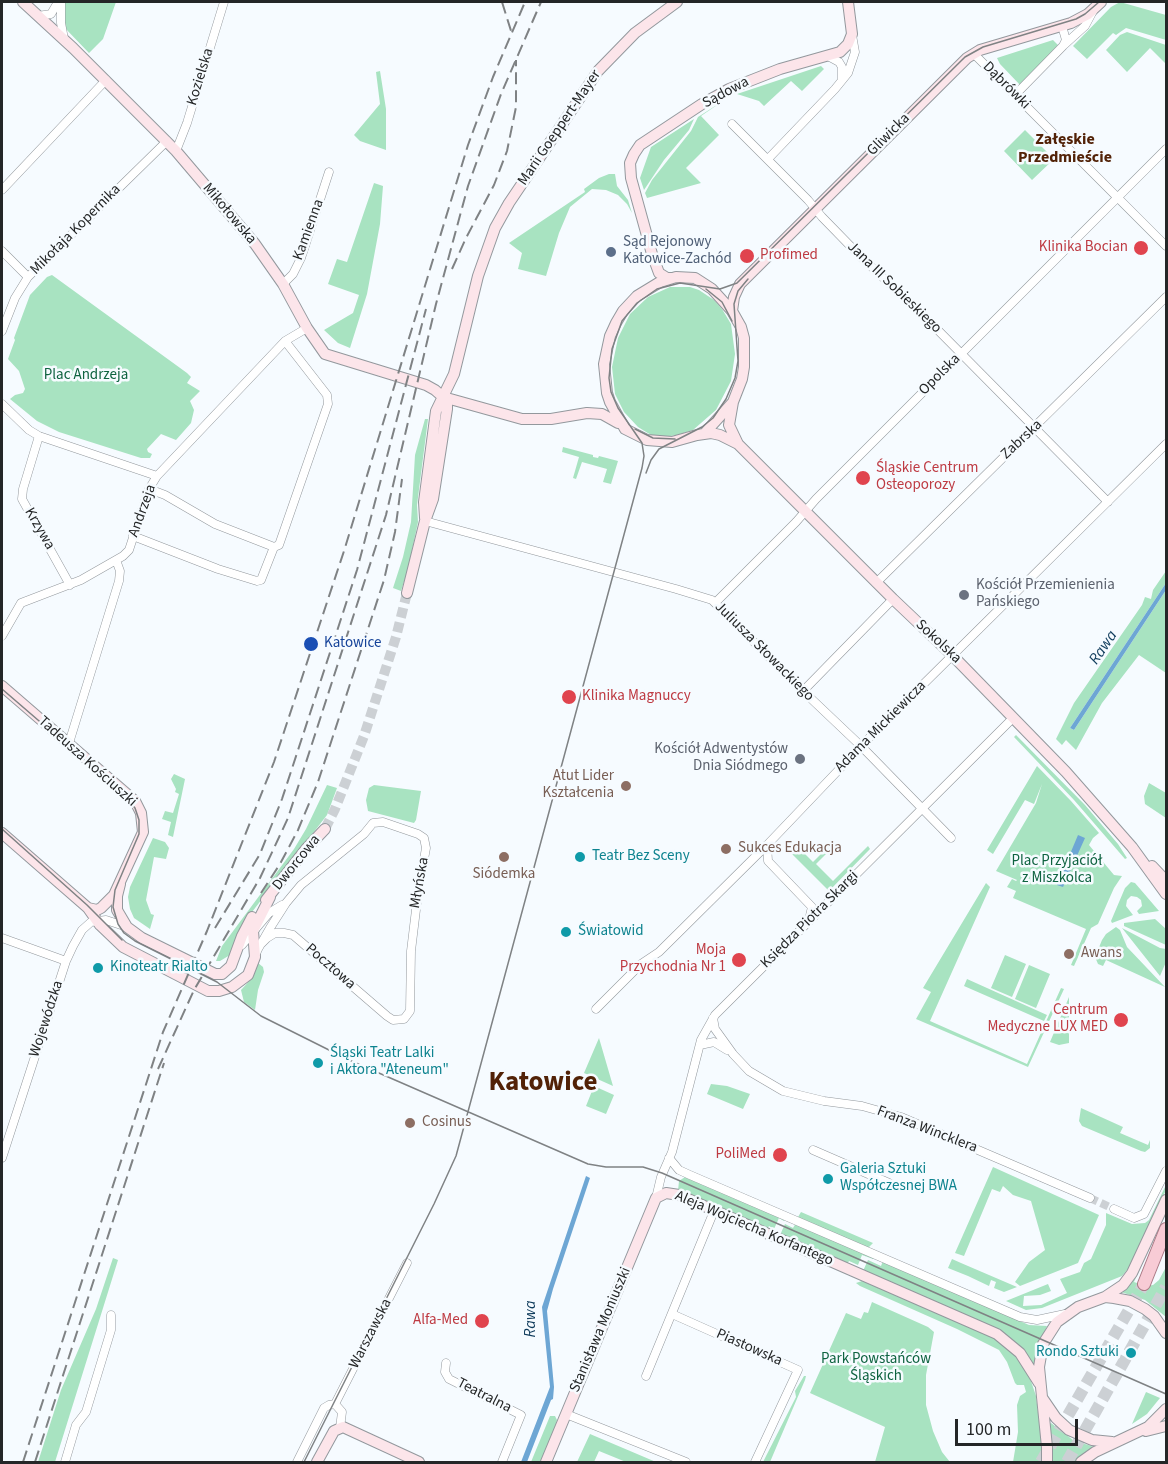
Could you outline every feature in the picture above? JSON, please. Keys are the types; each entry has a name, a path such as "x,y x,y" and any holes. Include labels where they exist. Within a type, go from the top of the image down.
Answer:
{"main road":[{"path":"1167,1229 1144,1284 1167,1249"}],"street":[{"name":"Mikołowska","path":"23,2 64,39 176,151 255,244 283,284 307,328 326,354 426,385 443,397 472,406 527,419 551,419 580,413 595,413 611,418 625,429"},
{"path":"38,16 51,14 59,2"},
{"path":"59,2 64,39"},
{"name":"Kozielska","path":"176,151 187,123 224,2"},
{"name":"Marii Goeppert-Mayer","path":"443,397 454,374 487,246 505,210 592,79 650,20 677,2"},
{"path":"768,159 848,73 855,45 848,2"},
{"name":"Gliwicka","path":"732,311 734,297 740,284 960,64 974,54 1062,26 1101,2"},
{"name":"Gliwicka","path":"1016,95 1085,26 1090,9"},
{"path":"1062,26 1066,40 1063,46"},
{"path":"828,56 838,54 844,49 852,34"},
{"name":"Dąbrówki","path":"974,54 1167,246"},
{"path":"828,56 839,62 842,67 842,81"},
{"name":"Sądowa","path":"672,278 664,276 658,270 631,178 630,163 633,154 640,146 702,104 742,83 780,69 828,56"},
{"path":"2,190 106,80"},
{"name":"Jana III Sobieskiego","path":"732,124 862,258 892,284 962,353 1108,502"},
{"name":"Mikołaja Kopernika","path":"2,331 15,298 28,277 167,141"},
{"name":"Opolska","path":"716,602 1167,149"},
{"name":"Kamienna","path":"283,284 293,274 301,258 329,172"},
{"path":"2,251 28,277"},
{"path":"672,278 695,278 707,284 714,291 732,311 743,333 745,351 742,380 733,402 704,434 677,441 659,443 641,438 625,429 615,414 606,393 604,364 610,336 623,311 647,288 672,278"},
{"path":"714,291 728,290 740,284"},
{"name":"Zabrska","path":"876,583 1167,297"},
{"name":"Andrzeja","path":"116,560 129,550 149,489 157,476 285,341 307,328"},
{"path":"133,536 218,570 257,581 261,580 274,547 279,545 328,404 327,395 285,341"},
{"path":"407,593 425,521 433,499 447,410 443,397"},
{"name":"Sokolska","path":"733,402 729,425 738,444"},
{"path":"2,404 39,436 157,476"},
{"name":"Sokolska","path":"704,434 720,435 738,444 892,599 952,655 1066,772 1132,847 1167,881"},
{"name":"Krzywa","path":"39,436 22,489 22,499 70,585"},
{"name":"Adama Mickiewicza","path":"596,1009 641,964 659,952 952,655 1167,444"},
{"path":"149,489 165,495 215,524 274,547"},
{"name":"Juliusza Słowackiego","path":"425,521 698,595 716,602 951,838"},
{"path":"2,636 21,603 70,585 116,560 120,571 119,581 69,743"},
{"path":"803,691 892,599"},
{"name":"Tadeusza Kościuszki","path":"2,686 135,801 141,813 143,832 114,895 97,910 88,908"},
{"name":"Księdza Piotra Skargi","path":"669,1158 700,1046 713,1018 1013,718"},
{"name":"Młyńska","path":"286,903 304,881 376,822 383,822 424,838 426,848 411,951 410,1011 404,1019 396,1020"},
{"name":"Dworcowa","path":"127,927 142,938 215,974 224,972 232,965 249,922 303,853 325,829"},
{"path":"2,833 88,908 96,920 105,920 127,927"},
{"path":"767,845 768,861 812,907 809,922"},
{"name":"Sokolska","path":"1132,847 1167,894"},
{"name":"Tadeusza Kościuszki","path":"120,884 117,910 127,927"},
{"name":"Dworcowa","path":"253,931 270,897"},
{"name":"Dworcowa","path":"238,951 269,913 286,903"},
{"name":"Dworcowa","path":"96,920 123,947 202,989 219,991 237,984 248,975 261,944 286,903"},
{"name":"Wojewódzka","path":"2,1158 66,961 82,930 96,920"},
{"path":"253,931 255,957"},
{"name":"Pocztowa","path":"261,944 275,933 292,935 387,1016 396,1020"},
{"path":"2,938 66,961"},
{"name":"Franza Wincklera","path":"713,1018 715,1029 749,1071 783,1091 824,1101 862,1106 901,1117 1090,1198"},
{"name":"Franza Wincklera","path":"700,1046 714,1042 733,1054"},
{"path":"2,1126 11,1130"},
{"path":"813,1150 889,1183"},
{"name":"Aleja Wojciecha Korfantego","path":"656,1198 669,1158 679,1170 690,1175 793,1217 1020,1317 1037,1320 1067,1314"},
{"path":"1114,1209 1134,1218 1144,1214 1167,1171"},
{"name":"Aleja Wojciecha Korfantego","path":"656,1198 661,1194 673,1194 997,1334 1020,1353 1039,1383"},
{"name":"Stanisława Moniuszki","path":"546,1462 656,1198"},
{"path":"1047,1462 1039,1383 1039,1360 1043,1344 1052,1329 1067,1314 1078,1307 1105,1297 1123,1285 1132,1273 1167,1200"},
{"path":"646,1376 714,1211"},
{"name":"Warszawska","path":"297,1462 324,1408 335,1404 406,1263"},
{"path":"1105,1297 1121,1299 1140,1306 1154,1316 1167,1333"},
{"name":"Piastowska","path":"672,1314 798,1370 755,1462"},
{"path":"65,1462 76,1425 85,1414 89,1402 111,1330 111,1315"},
{"name":"Teatralna","path":"446,1363 445,1372 450,1379 521,1415 502,1462"},
{"path":"1041,1396 1056,1418 1075,1433 1098,1441 1118,1441"},
{"path":"335,1404 342,1412 340,1428"},
{"path":"1140,1433 1156,1422 1167,1409"},
{"path":"566,1414 686,1462"},
{"path":"1081,1462 1091,1454 1118,1441 1167,1426"},
{"path":"317,1462 334,1431 340,1428 350,1429 419,1462"}],"green space":[{"path":"65,2 116,2 103,39 89,53 63,26"},
{"path":"1120,2 1166,15 1166,40 1126,28 1116,35 1113,33 1087,59 1073,46 1111,7"},
{"path":"1127,32 1166,45 1166,64 1150,48 1127,72 1106,50 1120,35"},
{"path":"1053,40 1058,45 1020,85 997,58"},
{"path":"821,66 824,69 802,91 791,81 764,106 759,101 737,94"},
{"path":"380,71 386,109 386,150 360,141 354,135 380,104 376,72"},
{"path":"723,101 701,116 719,135 686,168 701,183 647,198 645,193 652,180 691,131 698,117"},
{"path":"694,119 689,130 664,160 644,190 640,178 651,147"},
{"path":"1025,130 1054,159 1032,180 1004,151"},
{"path":"615,174 617,186 628,200 632,213 618,195 606,190 592,189 570,207 559,233 546,276 518,269 522,253 509,243 585,192 584,189 599,178"},
{"path":"374,183 383,186 380,224 367,294 350,348 338,343 324,330 353,313 359,295 328,284 337,259 347,262"},
{"name":"Plac Andrzeja","path":"52,275 187,373 191,377 187,383 200,391 190,401 194,410 191,423 176,440 161,434 147,449 152,454 150,458 141,458 59,432 37,421 10,399 23,393 25,389 19,371 8,359 14,338 30,295 47,277"},
{"path":"670,287 690,287 714,300 731,324 735,354 731,381 716,410 693,430 664,437 651,435 638,427 624,412 615,394 612,367 618,338 630,314 648,297"},
{"path":"425,419 428,419 417,505 418,522 401,591 393,588 411,522 415,455"},
{"path":"563,447 593,455 593,457 598,458 599,456 618,461 611,484 603,482 607,469 582,462 576,479 573,478 579,457 562,452"},
{"path":"1166,571 1166,583 1070,728 1074,730 1166,590 1166,673 1139,655 1102,703 1076,750 1066,740 1062,745 1056,739 1074,703 1142,605 1145,597 1151,599 1153,590"},
{"path":"1016,735 1085,805 1127,858 1125,859 1074,800 1014,737"},
{"name":"Plac Przyjaciół z Miszkolca","path":"1037,766 1099,833 1089,845 1114,875 1122,876 1098,924 1091,928 1074,966 1071,965 1086,929 1013,898 1016,891 1007,887 1012,879 1017,880 996,871 1036,803 1042,784 1034,804 1025,800 993,854 987,850"},
{"path":"174,774 185,779 173,837 168,835 171,822 162,819 165,811 173,813 179,794 175,792 176,789 171,779"},
{"path":"1149,783 1166,793 1166,818 1145,804 1144,796"},
{"path":"327,785 337,788 327,815 252,912 230,955 216,961 222,946 294,849"},
{"path":"374,785 421,791 414,823 368,811 366,800 369,788"},
{"path":"153,838 165,842 169,848 166,859 154,857 146,900 151,914 154,915 150,929 134,918 128,897 130,887"},
{"path":"791,840 813,862 829,846 832,848 816,864 833,881 868,846 870,849 829,891 784,846 786,844 788,847"},
{"path":"1131,882 1135,883 1159,911 1139,914 1137,911 1142,906 1141,900 1131,896 1126,906 1133,915 1112,923 1125,888"},
{"path":"986,883 990,887 930,1021 1027,1064 1061,988 1064,989 1028,1067 916,1019 931,992 923,988"},
{"path":"1155,919 1166,929 1166,945 1124,926 1124,923"},
{"path":"1116,927 1120,930 1127,947 1165,987 1106,960 1103,966 1098,964 1095,957 1102,940"},
{"path":"1122,928 1166,949 1166,962 1160,976"},
{"path":"1005,955 1026,964 1012,997 991,988"},
{"path":"258,963 263,967 264,972 255,1010 244,1002 241,990 253,977"},
{"path":"1029,965 1050,974 1036,1008 1015,999"},
{"path":"967,979 1047,1015 1044,1021 964,986"},
{"path":"1069,997 1069,1043 1059,1045 1050,1042"},
{"path":"599,1038 613,1086 584,1073"},
{"path":"711,1084 727,1086 750,1094 743,1109 707,1094"},
{"path":"594,1086 614,1095 606,1114 586,1106"},
{"path":"1081,1108 1123,1127 1120,1133 1148,1145 1150,1140 1150,1148 1145,1152 1141,1151 1082,1126 1079,1121"},
{"path":"993,1167 1099,1215 1078,1263 1020,1286 1015,1282 1029,1262 1045,1250 1031,1201 1013,1195 1003,1186 1000,1192 992,1189 964,1256 955,1253"},
{"path":"685,1177 785,1219 784,1221 779,1218 774,1229 769,1226 766,1231 678,1191 679,1181"},
{"path":"1166,1185 1166,1190 1132,1264 1122,1276 1042,1308 1026,1310 1006,1301 1048,1284 1051,1291 1040,1295 1024,1296 1023,1306 1041,1305 1067,1293 1060,1279 1080,1272 1084,1263 1091,1259 1106,1225 1106,1213 1132,1224 1145,1223 1149,1220"},
{"path":"1166,1211 1134,1282 1146,1286 1153,1285 1159,1280 1166,1267 1166,1317 1145,1300 1121,1292"},
{"path":"801,1212 873,1243 868,1248 798,1217"},
{"path":"796,1223 874,1257 873,1259 862,1255 858,1265 849,1261 846,1266 780,1235 785,1224 793,1228"},
{"path":"113,1258 118,1260 55,1462 38,1462 61,1390 96,1309"},
{"path":"952,1259 1017,1287 1004,1292 994,1288 996,1282 991,1280 989,1286 948,1268"},
{"path":"868,1260 881,1266 883,1261 1029,1325 1047,1326 1034,1363 1008,1336 863,1271"},
{"path":"862,1281 990,1336 1002,1342 1018,1358 1031,1381 1036,1396 1042,1462 1013,1462 1018,1432 1017,1405 1020,1396 1026,1392 1024,1385 1015,1383 1007,1362 999,1350 856,1283"},
{"name":"Park Powstańców Śląskich","path":"872,1302 928,1327 934,1332 926,1375 926,1405 933,1431 942,1452 950,1462 875,1462 885,1427 810,1393 846,1313 861,1319 864,1312 868,1313"},
{"path":"806,1376 805,1380 770,1462 763,1462 796,1397 795,1391"},
{"path":"1146,1392 1160,1398 1147,1414 1132,1424"},
{"path":"550,1416 555,1416 557,1420 555,1430 541,1462 531,1462"},
{"path":"1051,1423 1073,1440 1094,1447 1075,1462 1051,1462 1049,1424"},
{"path":"590,1434 656,1462 626,1462 599,1451 594,1462 577,1462"}],"water":[{"path":"1166,583 1166,590 1074,730 1070,728"},
{"path":"1078,835 1085,838 1063,887 1057,885"},
{"path":"586,1176 590,1178 547,1311 554,1387 553,1399 527,1462 521,1462 550,1387 542,1307"}],"tunnel":[{"path":"325,829 364,736 396,637 407,593"},
{"path":"1090,1198 1114,1209"},
{"path":"1041,1462 1144,1284"},
{"path":"1067,1462 1166,1287"}],"tram line":[{"path":"304,1462 456,1156 642,468 644,456 642,443 618,408 611,392 609,378 612,349 622,321 637,303 657,289 680,283 720,289 737,283 965,57 983,47 1076,19 1099,2"},
{"path":"646,473 659,449 702,427 713,418 726,399 735,378 738,361 734,304 738,291 748,279"},
{"path":"706,289 722,302 732,321"},
{"path":"635,429 653,438 675,439"},
{"path":"2,689 118,789 135,808 139,820 139,834 115,890 113,907 118,924 124,933 135,941 217,982 261,1016 349,1060 588,1164 606,1167 643,1167 662,1173 1166,1394"},
{"path":"2,829 87,905 122,940"}],"railway":[{"path":"502,2 512,34"},
{"path":"23,1462 163,1032 207,931 274,762 344,551 468,145 493,77 525,2"},
{"path":"158,1069 194,990 260,878 288,818 386,515 436,304 468,186 501,94 541,2"},
{"path":"452,269 494,185 507,151 516,107 516,60"},
{"path":"215,928 260,854 282,799 357,570 426,309"},
{"path":"261,893 298,830 318,782 384,580 395,532 402,479"},
{"path":"35,1462 164,1063"}],"place":[{"name":"Klinika Bocian","path":"1141,248"},
{"name":"Sąd Rejonowy Katowice-Zachód","path":"611,252"},
{"name":"Profimed","path":"747,256"},
{"name":"Śląskie Centrum Osteoporozy","path":"863,478"},
{"name":"Kościół Przemienienia Pańskiego","path":"964,595"},
{"name":"Katowice","path":"311,644"},
{"name":"Klinika Magnuccy","path":"569,697"},
{"name":"Kościół Adwentystów Dnia Siódmego","path":"800,759"},
{"name":"Atut Lider Kształcenia","path":"626,786"},
{"name":"Sukces Edukacja","path":"726,849"},
{"name":"Siódemka","path":"504,857"},
{"name":"Teatr Bez Sceny","path":"580,857"},
{"name":"Światowid","path":"566,932"},
{"name":"Awans","path":"1069,954"},
{"name":"Moja Przychodnia Nr 1","path":"739,960"},
{"name":"Kinoteatr Rialto","path":"98,968"},
{"name":"Centrum Medyczne LUX MED","path":"1121,1020"},
{"name":"Śląski Teatr Lalki i Aktora \"Ateneum\"","path":"318,1063"},
{"name":"Cosinus","path":"410,1123"},
{"name":"PoliMed","path":"780,1155"},
{"name":"Galeria Sztuki Współczesnej BWA","path":"828,1179"},
{"name":"Alfa-Med","path":"482,1321"},
{"name":"Rondo Sztuki","path":"1131,1353"}],"district":[{"name":"Załęskie Przedmieście","path":"1065,149"},
{"name":"Katowice","path":"543,1084"}],"water label":[{"name":"Rawa","path":"1104,648"},
{"name":"Rawa","path":"531,1319"}]}
